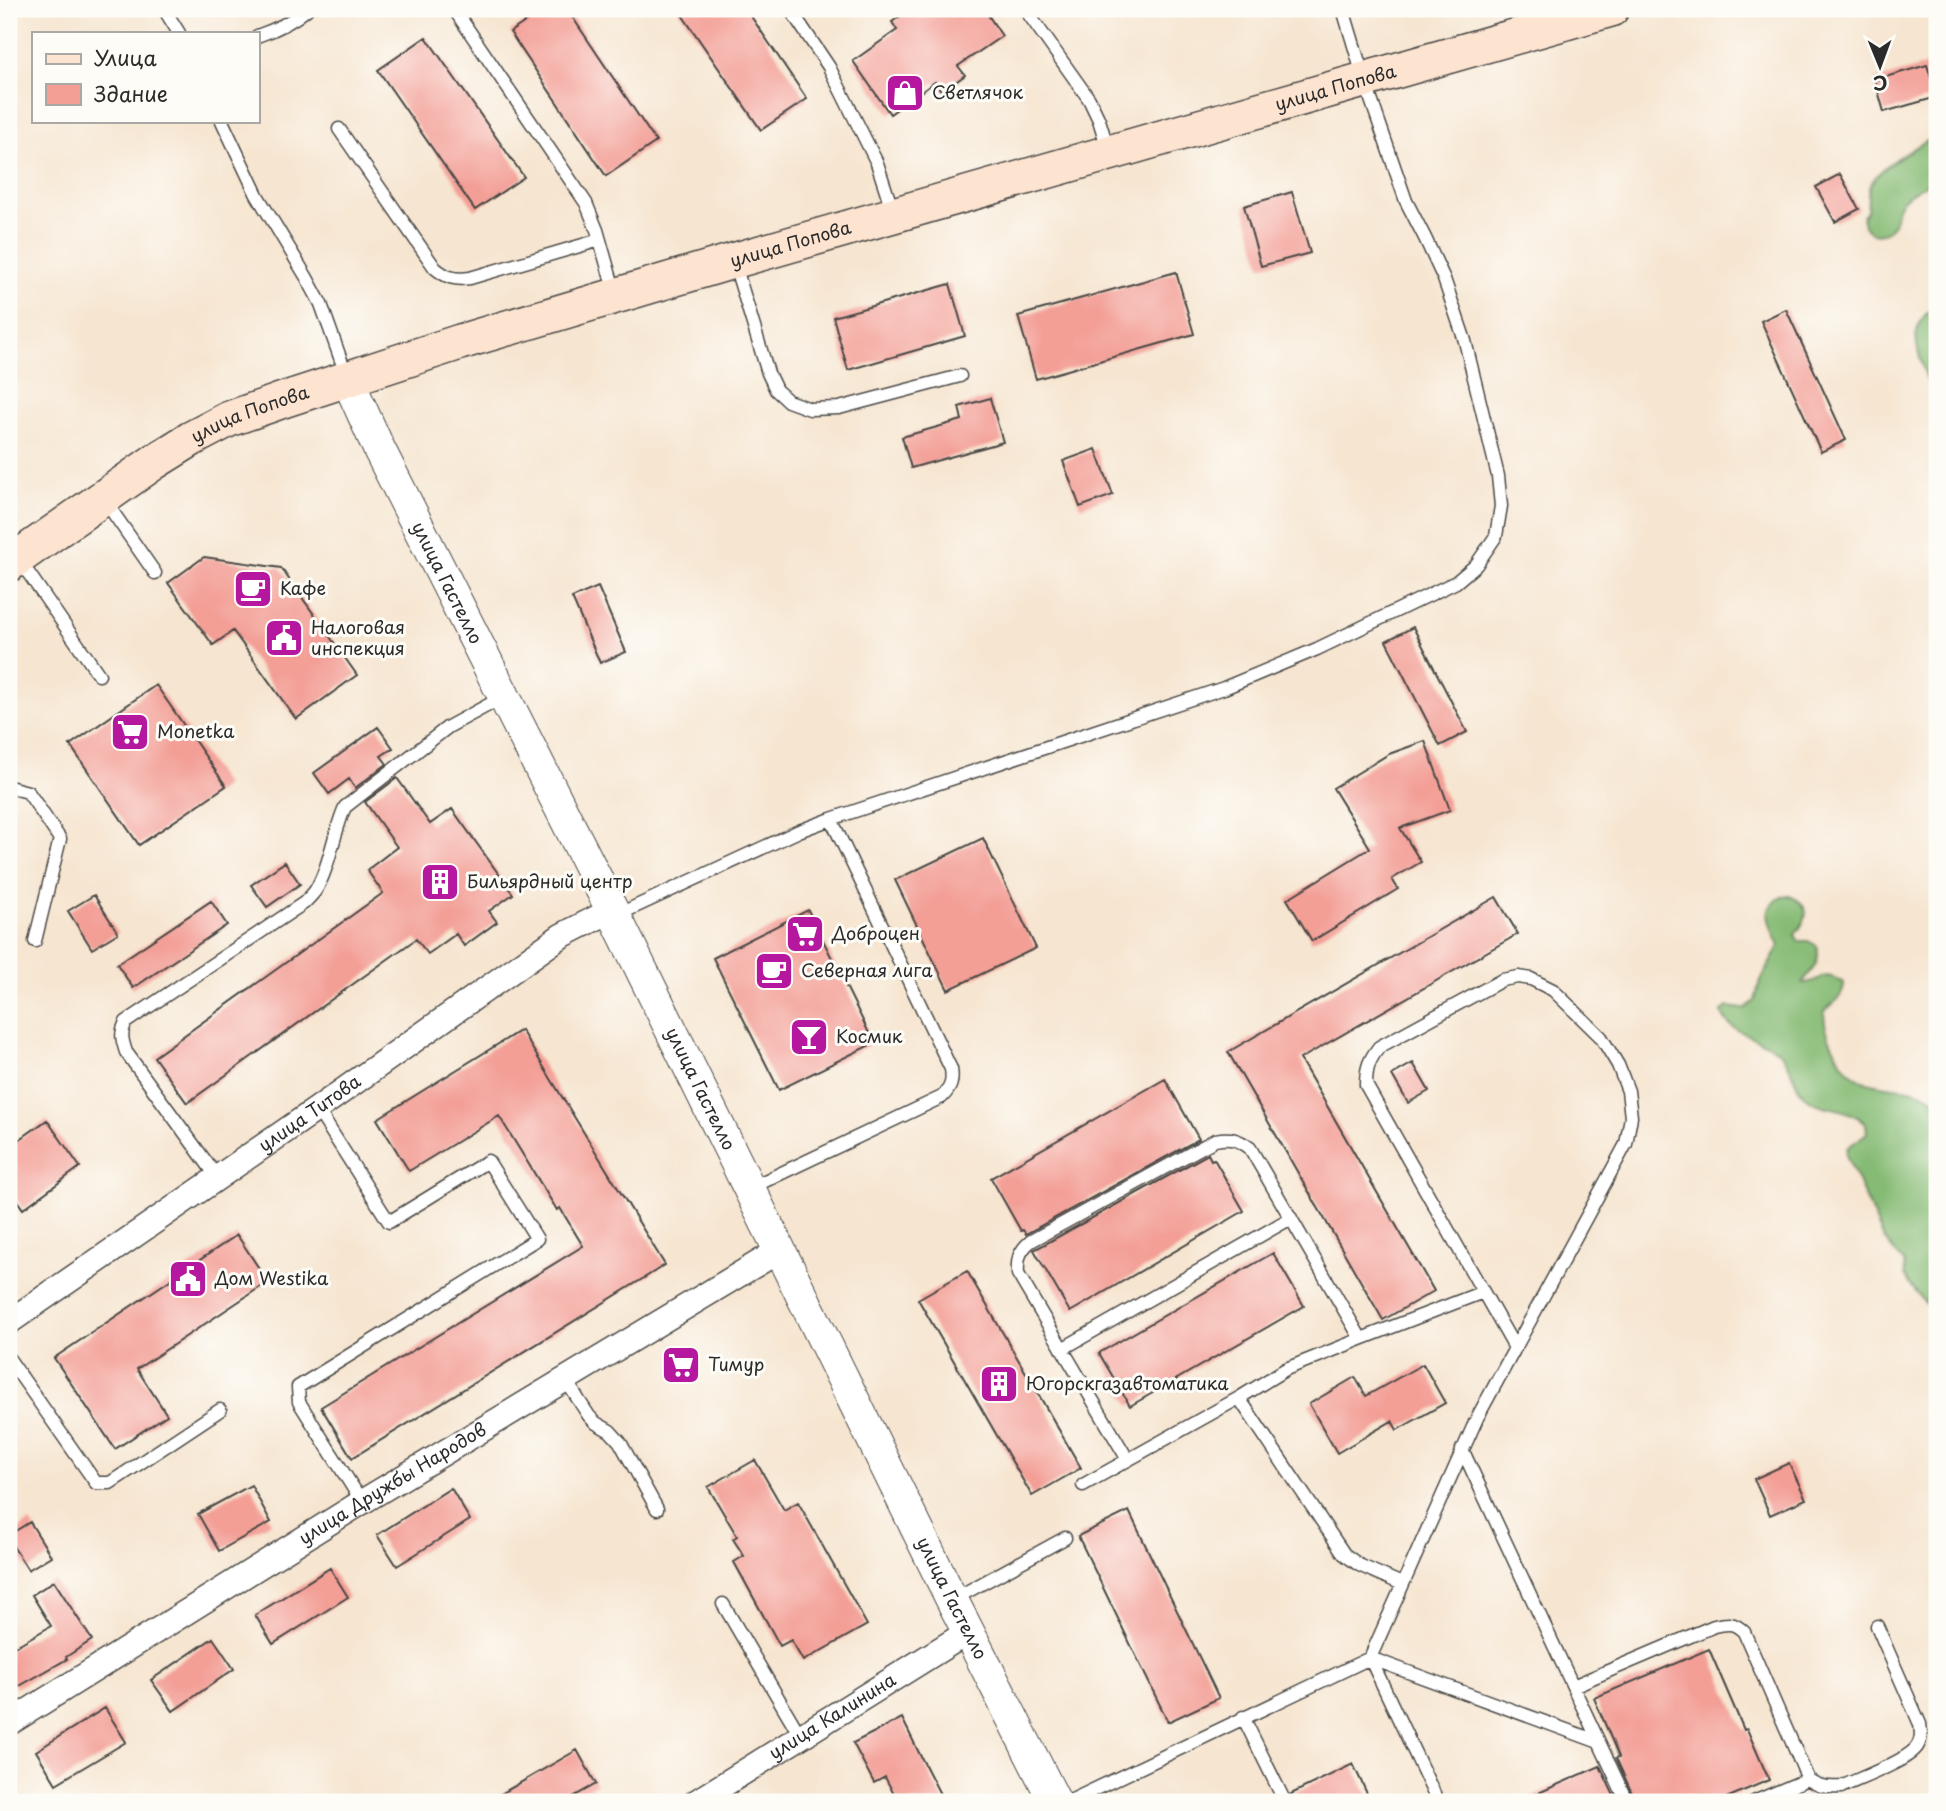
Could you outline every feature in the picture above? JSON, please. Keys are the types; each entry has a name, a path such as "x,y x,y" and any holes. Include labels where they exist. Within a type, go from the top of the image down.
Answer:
{"main road":[{"name":"улица Попова","path":"13,561 191,439 229,419 347,378 733,261 1611,9"}],"street":[{"name":"улица Гастелло","path":"347,378 379,449 1055,1802"},
{"name":"улица Титова","path":"9,1322 561,936 613,913"},
{"name":"улица Дружбы Народов","path":"9,1723 362,1502 780,1250"},
{"name":"улица Калинина","path":"696,1802 968,1632"}],"lane":[{"path":"164,9 178,32"},
{"path":"259,35 297,17 307,9"},
{"path":"454,9 586,203 616,297"},
{"path":"790,9 829,67 877,163 894,216"},
{"path":"1025,9 1089,99 1100,120 1109,152"},
{"path":"613,913 831,819 1224,688 1317,649 1456,582 1476,565 1496,536 1501,506 1498,475 1457,314 1406,201 1343,9"},
{"path":"222,122 257,195 320,304 347,378"},
{"path":"340,129 435,268 445,276 470,278 600,240"},
{"path":"733,261 768,373 776,390 788,401 810,409 839,408 960,376"},
{"path":"103,498 155,572"},
{"path":"13,561 99,675"},
{"path":"217,1177 126,1052 121,1031 126,1022 304,903 321,879 345,807 447,727 504,696"},
{"path":"9,787 28,792 60,839 35,942"},
{"path":"750,1188 942,1097 950,1089 953,1079 951,1069 831,819"},
{"path":"1068,1802 1370,1658 1462,1449 1626,1144 1631,1117 1628,1091 1618,1065 1601,1037 1553,990 1531,979 1518,977 1502,980 1380,1047 1370,1059 1366,1071 1366,1085 1515,1348"},
{"path":"317,1109 389,1222 488,1161 537,1239 298,1387 299,1402 362,1502"},
{"path":"1128,1460 1018,1275 1017,1262 1022,1250 1031,1241 1215,1140 1239,1140 1250,1148 1362,1339"},
{"path":"1062,1349 1291,1218"},
{"path":"1083,1485 1240,1398 1286,1369 1483,1292"},
{"path":"9,1359 96,1483 110,1483 220,1410"},
{"path":"565,1379 589,1416 620,1442 657,1509"},
{"path":"1240,1398 1344,1554 1359,1565 1402,1584"},
{"path":"1462,1449 1627,1802"},
{"path":"952,1600 1065,1538"},
{"path":"723,1604 801,1737"},
{"path":"1573,1686 1714,1626 1728,1622 1737,1625 1744,1632 1808,1779 1817,1786 1841,1787 1908,1757 1917,1747 1922,1735 1920,1724 1877,1626"},
{"path":"1370,1658 1599,1742"},
{"path":"1370,1658 1438,1802"},
{"path":"1242,1717 1285,1802"},
{"path":"1754,1802 1808,1779"}],"green space":[{"path":"1937,135 1937,178 1901,202 1894,223 1887,231 1879,234 1868,231 1863,215 1867,210 1871,183 1892,162"},
{"path":"1937,305 1937,403 1923,368 1916,339 1922,320"},
{"path":"1787,895 1800,902 1806,912 1795,934 1798,941 1808,941 1817,946 1817,962 1802,983 1825,976 1844,983 1840,997 1824,1013 1830,1039 1847,1069 1871,1083 1912,1090 1937,1102 1937,1318 1909,1283 1904,1263 1884,1239 1846,1155 1847,1148 1867,1133 1866,1124 1851,1114 1807,1098 1779,1051 1737,1030 1725,1019 1722,1012 1727,1007 1745,1009 1755,1001 1759,984 1779,946 1768,917 1769,910 1778,899"}],"building":[{"path":"545,9 567,9 656,142 606,176 510,32"},
{"path":"678,9 746,9 807,99 761,130"},
{"path":"910,9 984,9 1002,36 958,66 965,75 942,92 935,82 890,114 853,61 897,30 892,22"},
{"path":"426,37 524,177 475,210 378,70"},
{"path":"1927,65 1937,97 1884,112 1875,80"},
{"path":"1840,174 1859,209 1835,222 1816,187"},
{"path":"1292,192 1310,253 1261,266 1244,206"},
{"path":"1176,272 1194,334 1036,379 1018,316"},
{"path":"950,284 965,336 848,370 833,317"},
{"path":"1786,309 1846,440 1821,452 1761,321"},
{"path":"990,398 1003,442 911,468 902,437 962,420 959,407"},
{"path":"1096,449 1113,495 1080,507 1063,461"},
{"name":"Налоговая инспекция","path":"204,557 281,568 357,675 296,719 233,631 213,645 168,583"},
{"path":"598,587 626,652 600,663 572,598"},
{"path":"1413,627 1467,732 1440,746 1386,641"},
{"path":"156,685 226,786 139,845 70,745"},
{"path":"378,727 393,748 381,756 387,764 355,788 349,779 329,794 314,773"},
{"path":"1425,741 1450,810 1400,828 1421,862 1392,879 1398,889 1312,941 1287,899 1370,848 1333,788 1389,754"},
{"path":"397,778 430,824 452,809 513,894 489,911 497,922 464,946 456,934 428,954 416,939 187,1103 154,1057 383,893 367,870 397,847 365,802"},
{"path":"983,838 1036,948 948,990 895,880"},
{"path":"285,862 300,884 267,907 251,885"},
{"path":"94,895 118,933 92,949 68,911"},
{"path":"1496,897 1518,934 1300,1059 1434,1291 1383,1320 1228,1052"},
{"path":"211,901 227,925 133,988 117,964"},
{"path":"808,910 874,1043 779,1090 713,958"},
{"path":"521,1030 665,1265 352,1458 321,1407 583,1246 560,1208 557,1210 499,1116 409,1171 377,1119"},
{"path":"1413,1063 1429,1091 1408,1103 1392,1075"},
{"path":"1165,1079 1199,1139 1026,1234 1021,1231 991,1178"},
{"path":"47,1120 80,1167 23,1209 9,1189 9,1147"},
{"path":"1208,1154 1211,1160 1214,1159 1244,1211 1070,1312 1034,1250"},
{"path":"237,1235 268,1282 137,1369 167,1415 115,1449 54,1358"},
{"path":"1273,1253 1304,1306 1130,1406 1099,1353"},
{"name":"Югорскгазавтоматика","path":"967,1271 1081,1468 1032,1496 918,1299"},
{"path":"1423,1364 1445,1403 1397,1430 1392,1421 1337,1453 1309,1404 1355,1377 1366,1396"},
{"path":"755,1460 784,1510 798,1502 867,1625 803,1661 791,1640 780,1646 734,1562 744,1556 733,1539 737,1536 708,1487"},
{"path":"1789,1463 1806,1499 1770,1515 1754,1479"},
{"path":"251,1485 271,1522 219,1551 198,1514"},
{"path":"451,1488 470,1520 397,1566 377,1535"},
{"path":"1129,1511 1219,1698 1168,1722 1078,1536"},
{"path":"30,1522 51,1556 28,1570 9,1540 9,1535"},
{"path":"330,1568 348,1597 273,1644 255,1615"},
{"path":"54,1581 92,1640 66,1657 67,1659 16,1688 9,1676 9,1650 51,1626 32,1595"},
{"path":"213,1638 234,1669 173,1711 151,1680"},
{"path":"1709,1649 1769,1780 1717,1802 1636,1802 1594,1698"},
{"path":"105,1708 126,1742 56,1784 36,1751"},
{"path":"902,1718 944,1802 898,1802 885,1777 874,1783 853,1743"},
{"path":"577,1750 596,1784 564,1802 487,1802"},
{"path":"1353,1764 1371,1802 1294,1802 1291,1794"},
{"path":"1600,1766 1617,1802 1518,1802"}],"place":[{"name":"Светлячок","path":"905,93"},
{"name":"Кафе","path":"253,589"},
{"name":"Налоговая инспекция","path":"284,638"},
{"name":"Monetka","path":"130,732"},
{"name":"Бильярдный центр","path":"440,882"},
{"name":"Доброцен","path":"805,934"},
{"name":"Северная лига","path":"774,971"},
{"name":"Космик","path":"809,1037"},
{"name":"Дом Westika","path":"188,1279"},
{"name":"Тимур","path":"681,1365"},
{"name":"Югорскгазавтоматика","path":"999,1384"}]}
